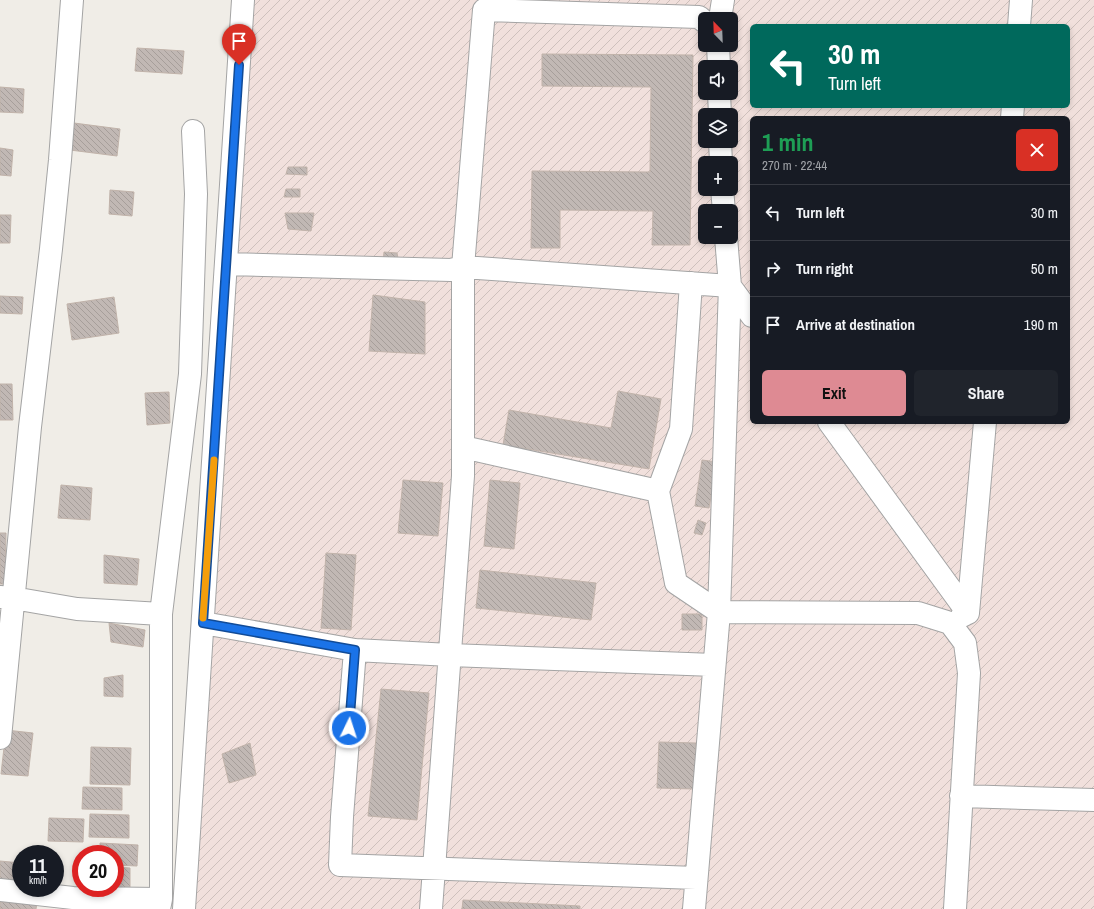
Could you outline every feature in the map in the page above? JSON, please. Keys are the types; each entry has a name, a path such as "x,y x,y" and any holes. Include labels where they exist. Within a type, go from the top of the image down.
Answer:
{"street":[{"path":"0,738 7,597 30,427 52,242 60,160 72,0"},
{"path":"184,909 243,0"},
{"path":"721,12 723,0"},
{"path":"1019,24 1021,0"},
{"path":"431,909 463,476 463,267 484,5 698,17"},
{"path":"0,890 73,898 160,904 161,614 190,374 196,194 194,131"},
{"path":"694,909 719,612 730,286 727,244"},
{"path":"226,264 451,270 463,267 730,286 750,313"},
{"path":"691,283 681,429 658,492 676,583 719,612 918,613 959,618"},
{"path":"830,424 959,618 966,643 969,673 955,909"},
{"path":"959,618 985,424"},
{"path":"463,447 658,492"},
{"path":"7,597 77,609 161,614"},
{"path":"203,623 355,650 714,665"},
{"path":"355,650 342,817 340,864 696,878"},
{"path":"961,796 1094,800"}],"shaded area":[{"path":"243,0 1094,0 1094,909 185,909"}],"building":[{"path":"137,48 184,51 182,74 135,71"},
{"path":"542,54 693,55 690,245 652,245 653,211 560,210 560,248 531,248 532,171 650,172 651,87 542,86"},
{"path":"0,87 24,89 23,113 0,112"},
{"path":"74,123 120,129 117,156 70,150"},
{"path":"0,148 13,150 11,176 0,175"},
{"path":"288,167 307,167 307,175 286,174"},
{"path":"286,189 300,189 300,197 284,197"},
{"path":"110,190 134,192 132,216 109,214"},
{"path":"285,213 314,213 311,231 288,229"},
{"path":"0,215 11,215 10,243 0,243"},
{"path":"384,252 397,253 399,263 383,263"},
{"path":"373,295 425,302 425,354 369,351"},
{"path":"0,296 23,297 22,314 0,313"},
{"path":"114,297 119,333 72,340 67,304"},
{"path":"0,384 12,384 13,420 0,420"},
{"path":"618,391 661,399 649,469 503,445 509,410 611,428"},
{"path":"169,392 170,423 147,425 145,393"},
{"path":"702,460 717,462 709,508 695,506"},
{"path":"403,480 443,483 438,536 398,533"},
{"path":"490,480 520,483 514,549 484,546"},
{"path":"61,485 92,488 90,520 58,518"},
{"path":"698,520 706,523 702,535 694,533"},
{"path":"0,533 6,533 5,584 0,584"},
{"path":"326,553 356,555 351,630 321,628"},
{"path":"104,555 139,559 137,585 104,583"},
{"path":"480,570 596,583 591,620 476,608"},
{"path":"682,614 702,614 702,630 682,630"},
{"path":"109,623 145,630 143,647 111,642"},
{"path":"123,675 123,697 104,696 104,678"},
{"path":"381,689 429,693 417,820 368,816"},
{"path":"6,730 33,733 28,776 1,774"},
{"path":"659,742 696,743 694,789 657,788"},
{"path":"250,743 256,775 229,783 222,754"},
{"path":"91,747 131,748 130,785 90,784"},
{"path":"83,787 122,788 122,810 82,809"},
{"path":"90,814 129,815 129,838 89,837"},
{"path":"49,818 84,819 83,842 48,841"},
{"path":"100,843 138,845 137,866 124,865 124,845 100,845"},
{"path":"0,861 12,862 12,884 0,883"},
{"path":"124,868 130,868 130,890 124,889"},
{"path":"463,900 580,906 580,909 462,909"},
{"path":"0,902 37,903 36,909 0,909"}],"slow traffic":[{"path":"203,618 214,460"}],"route":[{"path":"239,65 203,623 355,650 349,728"}]}
